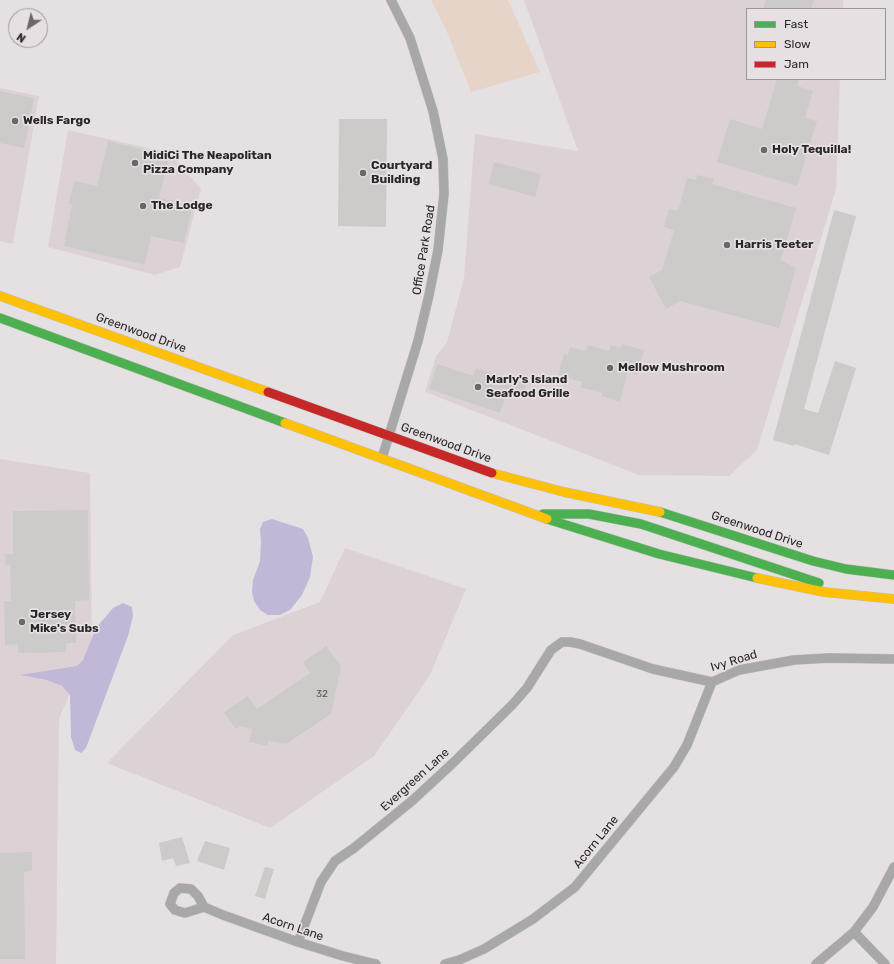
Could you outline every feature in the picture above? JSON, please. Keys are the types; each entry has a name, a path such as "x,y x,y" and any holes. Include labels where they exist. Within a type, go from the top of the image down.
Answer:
{"street":[{"name":"Office Park Road","path":"382,458 418,341 429,295 438,250 444,194 443,159 433,111 410,38 391,0"},
{"name":"Greenwood Drive","path":"0,296 493,473 533,485 643,507 682,518 813,561 846,569 894,575"},
{"path":"0,318 535,514 659,554 779,583 824,592 862,594"},
{"path":"535,514 589,514 641,524 811,581 862,594 894,599"},
{"name":"Ivy Road","path":"562,642 580,644 652,669 712,682 738,670 794,660 829,658 894,659"},
{"name":"Evergreen Lane","path":"298,942 321,882 335,861 354,848 413,800 454,762 512,705 527,688 551,650 562,642"},
{"name":"Acorn Lane","path":"445,964 459,960 484,949 533,919 575,887 674,767 687,745 712,682"},
{"path":"816,964 854,932 873,907 894,867"},
{"name":"Acorn Lane","path":"204,907 298,942 343,956 376,964"},
{"path":"854,932 885,964"}],"shaded area":[{"path":"431,0 508,0 540,72 471,92 446,30"},
{"path":"524,0 843,0 843,8 746,8 746,80 840,80 836,189 757,450 729,476 639,475 425,392 436,356 447,342 464,278 475,134 578,151"},
{"path":"0,88 39,96 13,244 0,241"},
{"path":"68,130 170,153 201,189 180,267 155,275 48,247"},
{"path":"0,459 90,473 92,642 59,719 56,964 0,964"},
{"path":"272,519 303,529 308,538 313,557 310,577 302,595 290,610 280,615 268,615 260,610 254,601 252,592 253,580 260,561 260,529 263,522"},
{"path":"345,548 466,589 430,675 374,756 270,828 107,763 233,635 320,602"},
{"path":"123,603 132,607 133,616 128,636 86,748 81,753 75,750 71,737 70,695 62,686 47,680 20,675 77,666 83,660 96,628 113,608"}],"building":[{"path":"766,0 814,0 811,8 763,8"},
{"path":"777,80 799,80 797,86 813,91 805,118 817,121 797,186 717,162 730,119 762,129"},
{"name":"Wells Fargo","path":"0,91 34,98 24,148 0,143"},
{"name":"Courtyard Building","path":"339,119 387,119 386,227 338,226"},
{"path":"108,141 169,156 159,198 193,206 184,243 151,236 145,265 64,246 72,205 69,204 74,181 97,186"},
{"path":"494,162 541,174 535,197 489,184"},
{"name":"Harris Teeter","path":"697,175 714,179 712,184 796,208 781,260 796,268 779,328 680,301 666,309 649,277 662,270 674,230 664,227 669,209 678,211 687,178 696,180"},
{"path":"834,210 856,216 804,409 818,413 835,361 856,368 829,455 794,444 794,446 773,440"},
{"path":"622,344 644,350 637,375 628,372 620,402 602,396 602,393 580,387 582,382 558,375 564,354 568,355 570,347 586,351 588,345 609,351 611,345 621,348"},
{"name":"Marly's Island Seafood Grille","path":"437,364 473,376 476,368 527,384 523,397 507,391 500,413 429,389"},
{"path":"88,510 89,600 75,601 76,643 66,643 66,652 18,653 18,644 5,645 4,601 11,601 10,565 6,565 5,554 13,554 13,511"},
{"path":"326,646 341,666 331,714 286,744 268,741 268,746 249,742 252,729 239,726 236,729 224,712 248,696 257,709 310,673 303,662"},
{"path":"182,837 190,863 176,866 173,858 162,861 159,843"},
{"path":"205,841 230,848 224,870 197,861"},
{"path":"32,852 32,871 24,872 25,959 0,959 0,853"},
{"path":"265,867 274,869 265,899 255,896"}],"traffic: fast":[{"path":"0,318 285,423"},
{"path":"660,512 813,561 846,569 894,575"},
{"path":"543,514 589,514 641,524 819,583"},
{"path":"547,519 659,554 757,578"}],"traffic: slow":[{"path":"0,296 268,392"},
{"path":"285,423 547,519"},
{"path":"492,473 564,492 660,512"},
{"path":"757,578 824,592 894,599"}],"traffic: jam":[{"path":"268,392 492,473"}],"place":[{"name":"Wells Fargo","path":"15,121"},
{"name":"Holy Tequilla!","path":"764,150"},
{"name":"MidiCi The Neapolitan Pizza Company","path":"135,163"},
{"name":"Courtyard Building","path":"363,173"},
{"name":"The Lodge","path":"143,206"},
{"name":"Harris Teeter","path":"727,245"},
{"name":"Mellow Mushroom","path":"610,368"},
{"name":"Marly's Island Seafood Grille","path":"478,387"},
{"name":"Jersey Mike's Subs","path":"22,622"}]}
